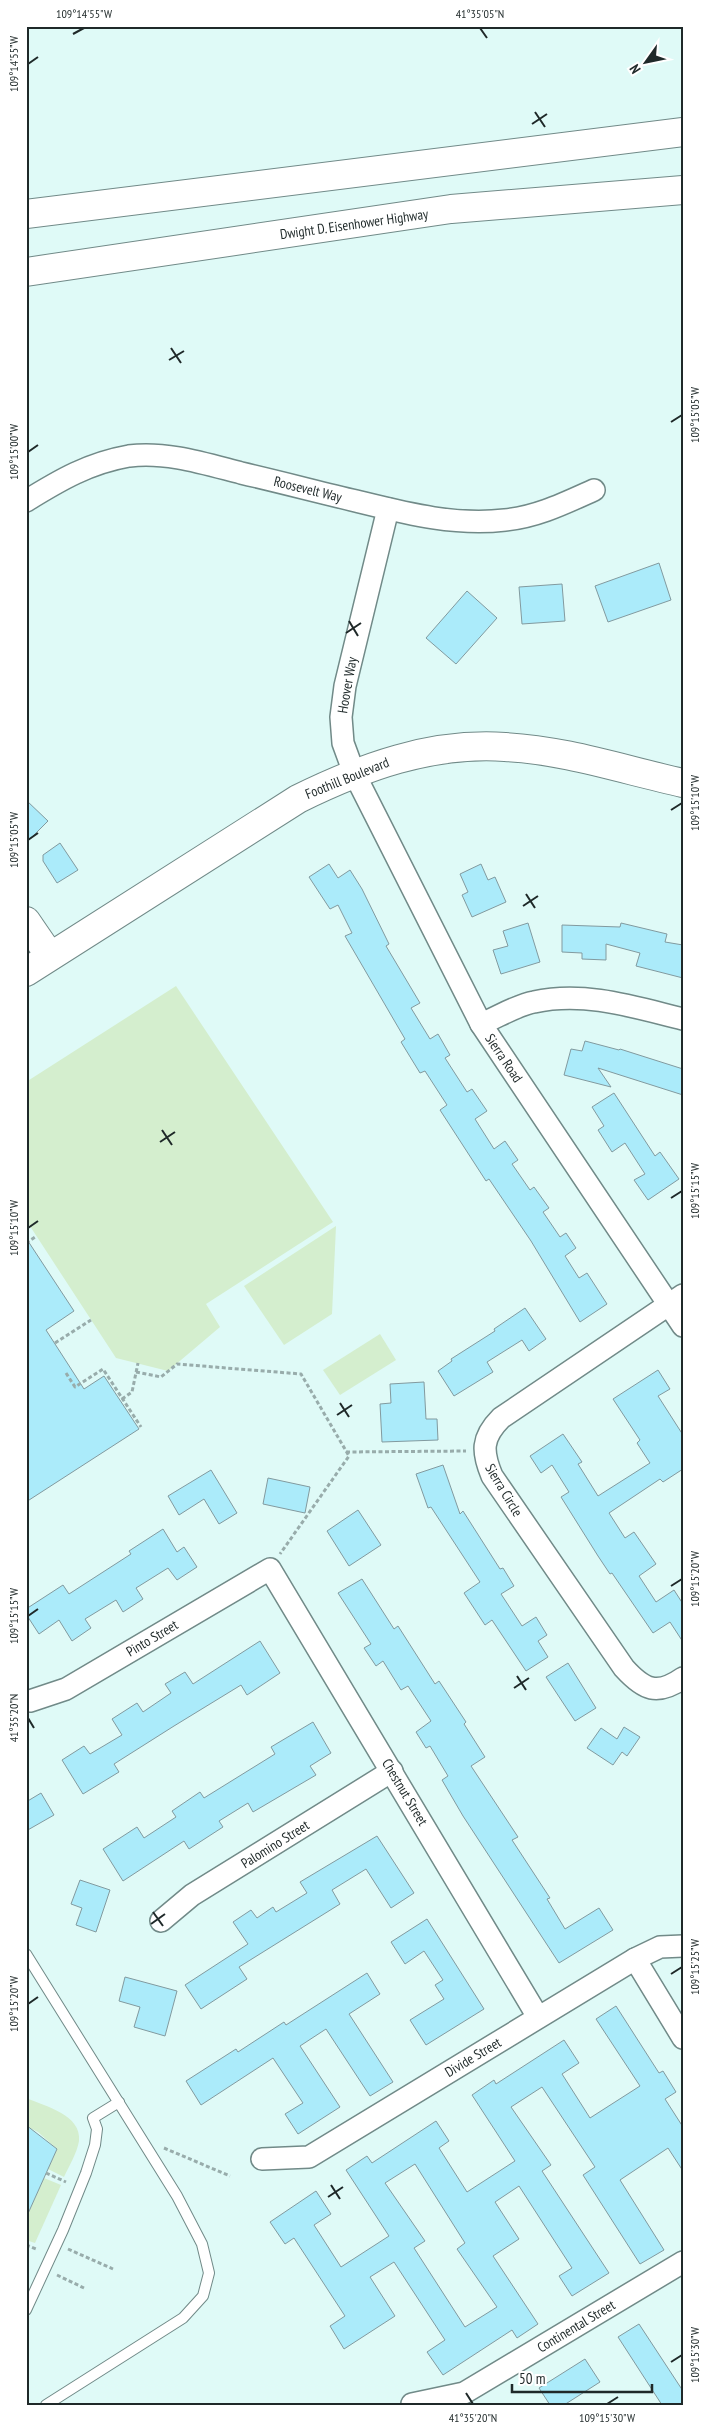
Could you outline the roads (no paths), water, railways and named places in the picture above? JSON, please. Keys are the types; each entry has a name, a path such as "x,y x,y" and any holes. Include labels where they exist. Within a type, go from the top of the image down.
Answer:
{"main road":[{"path":"26,214 683,132"},
{"name":"Dwight D. Eisenhower Highway","path":"26,272 451,209 683,190"},
{"name":"Foothill Boulevard","path":"26,972 298,798 354,773 391,760 430,750 471,746 505,746 544,751 683,783"},
{"path":"26,921 50,956"}],"street":[{"name":"Roosevelt Way","path":"26,501 76,471 132,456 161,456 198,462 437,520 471,522 506,520 552,509 594,490"},
{"name":"Hoover Way","path":"354,773 343,743 341,717 345,686 388,509"},
{"name":"Sierra Road","path":"354,773 481,1024 676,1300 683,1326"},
{"path":"481,1024 533,1002 570,998 613,1002 683,1019"},
{"name":"Sierra Circle","path":"676,1300 501,1418 491,1428 485,1443 485,1460 492,1476 624,1668 636,1681 650,1690 668,1688 683,1678"},
{"name":"Pinto Street","path":"30,1701 66,1689 270,1569"},
{"name":"Chestnut Street","path":"270,1569 538,2017"},
{"name":"Palomino Street","path":"160,1921 192,1895 392,1771"},
{"name":"Divide Street","path":"262,2159 310,2157 636,1959 660,1947 683,1946"},
{"path":"636,1959 683,2038"},
{"name":"Continental Street","path":"412,2404 464,2393 683,2262"}],"lane":[{"path":"26,1954 177,2196 202,2244 209,2273 203,2296 183,2318 46,2405"},
{"path":"26,2310 63,2230 86,2173 95,2145 97,2129 93,2118 119,2102"}]}
